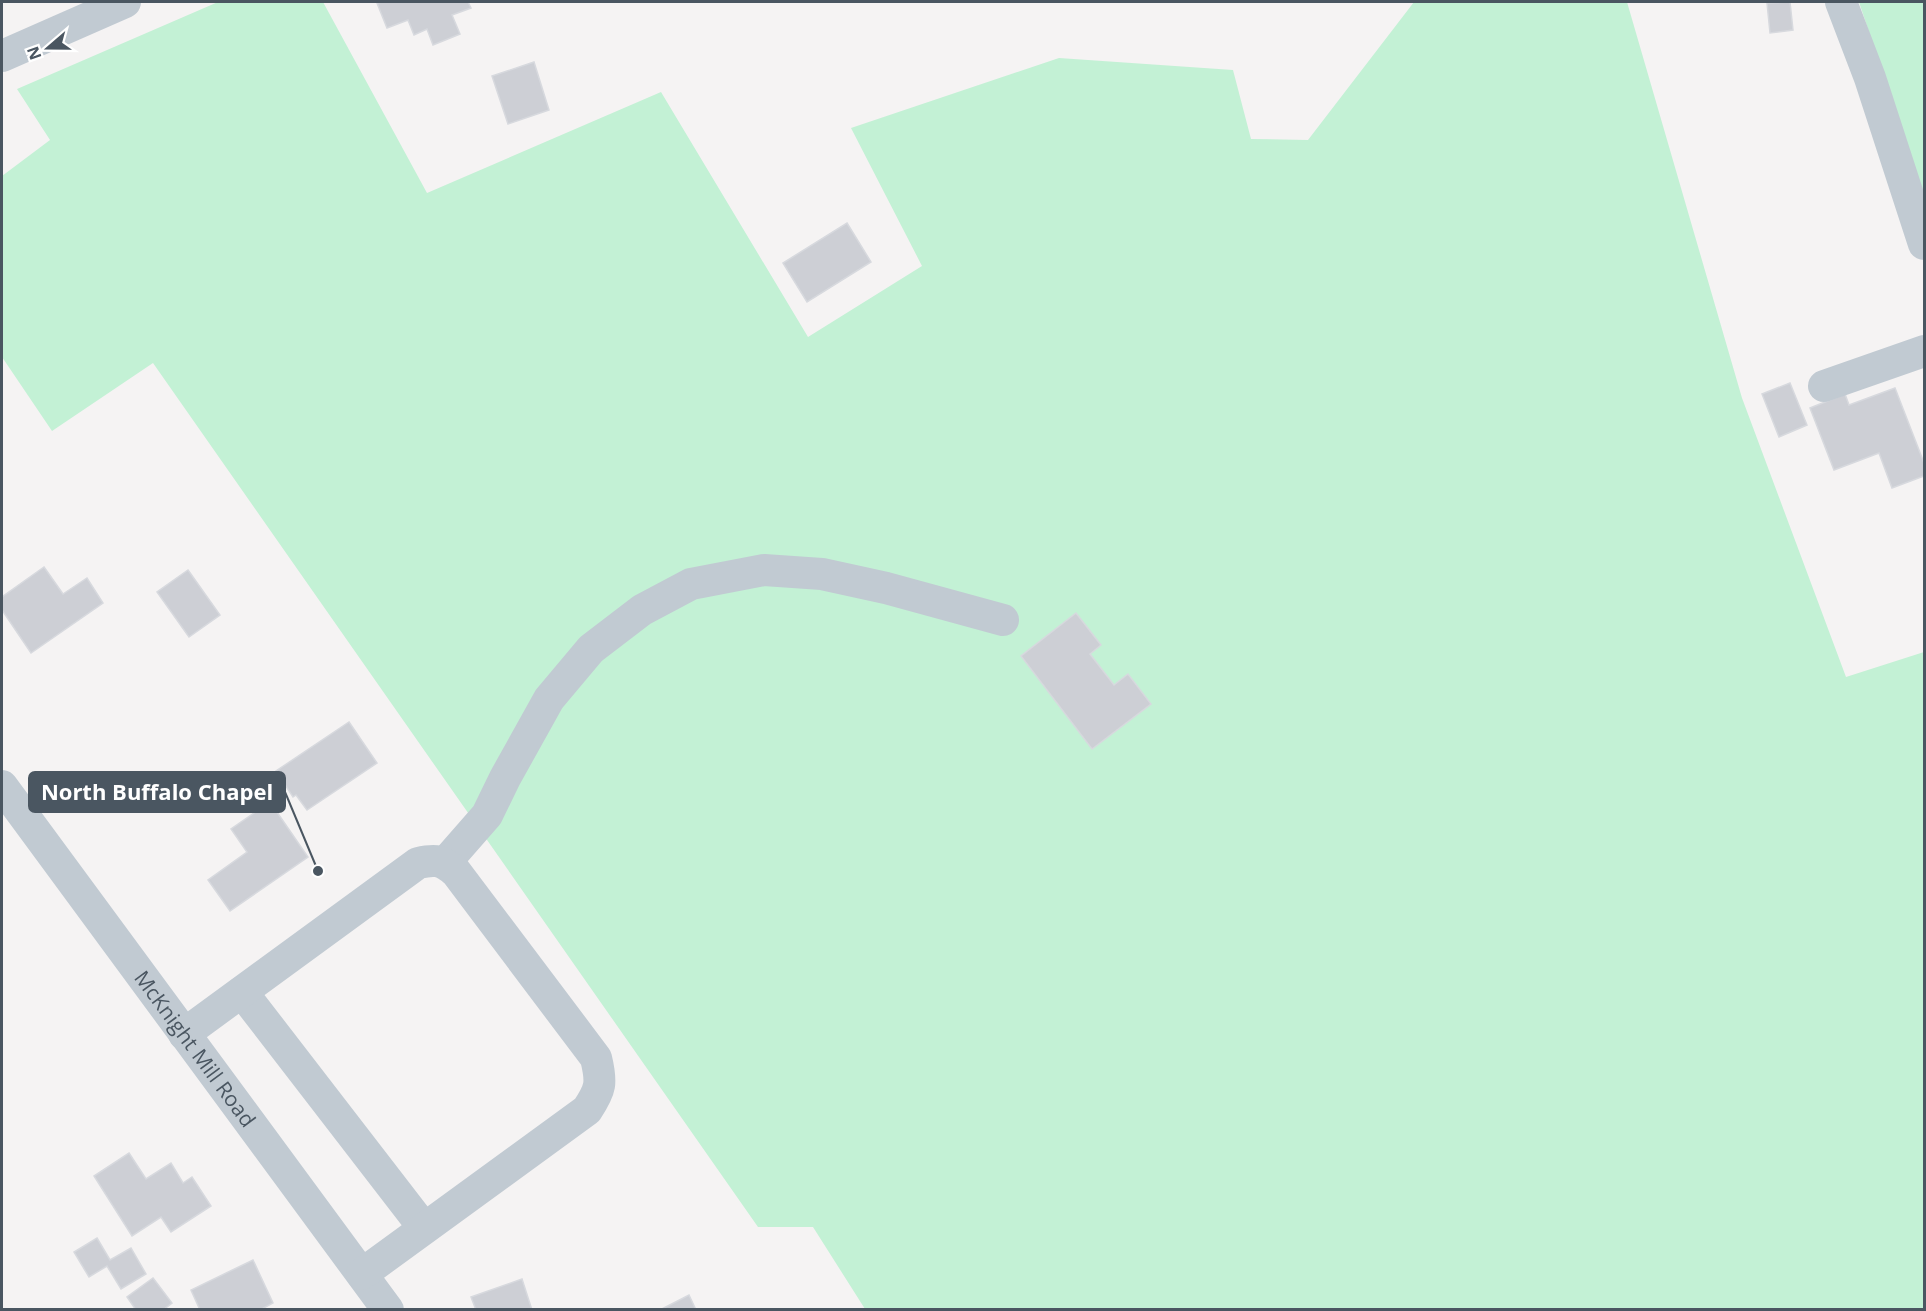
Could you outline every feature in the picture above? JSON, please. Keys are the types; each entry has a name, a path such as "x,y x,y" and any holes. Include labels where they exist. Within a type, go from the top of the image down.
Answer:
{"street":[{"path":"2,56 125,2"},
{"path":"1841,2 1870,78 1924,244"},
{"path":"1824,386 1924,351"},
{"path":"445,863 487,815 549,699 591,649 642,610 691,584 764,570 822,574 886,588 1003,620"},
{"name":"McKnight Mill Road","path":"2,786 388,1310"},
{"path":"184,1034 418,863 433,859 445,863 456,872 596,1058 601,1079 596,1096 587,1110 362,1274"},
{"path":"242,992 424,1228"}],"green space":[{"path":"218,2 323,2 427,193 661,92 808,337 922,266 851,128 1059,58 1233,70 1251,139 1308,140 1414,2 1627,2 1742,398 1846,677 1924,652 1924,1309 865,1309 813,1227 758,1227 153,363 52,431 2,357 2,176 50,140 17,89"},
{"path":"1859,2 1924,2 1924,197"}],"building":[{"path":"468,2 471,8 452,15 460,34 433,45 427,29 414,35 408,20 387,28 377,3"},
{"path":"1790,2 1793,30 1770,33 1767,3"},
{"path":"534,62 549,110 508,124 492,76"},
{"path":"847,223 871,262 807,302 783,263"},
{"path":"1790,383 1807,425 1779,437 1762,394"},
{"path":"1895,388 1924,463 1924,476 1892,488 1879,453 1834,470 1810,408 1845,394 1849,405"},
{"path":"44,567 63,594 87,578 103,603 31,653 2,610 2,597"},
{"path":"188,570 220,615 189,637 157,592"},
{"path":"1076,613 1101,645 1090,654 1114,685 1128,674 1151,704 1092,749 1021,656"},
{"path":"349,722 377,763 307,810 296,795 293,797 276,771"},
{"path":"270,802 308,857 230,911 208,880 247,852 231,829"},
{"path":"129,1153 146,1179 171,1163 183,1183 192,1177 211,1206 171,1232 161,1217 132,1236 94,1176"},
{"path":"97,1238 110,1260 131,1248 146,1274 121,1289 107,1266 89,1277 74,1252"},
{"path":"253,1260 273,1303 260,1310 200,1310 191,1290"},
{"path":"153,1278 172,1303 163,1310 136,1310 127,1297"},
{"path":"522,1279 532,1310 476,1310 471,1297"},
{"path":"689,1295 696,1310 660,1310"}],"place":[{"name":"North Buffalo Chapel","path":"318,871"}]}
